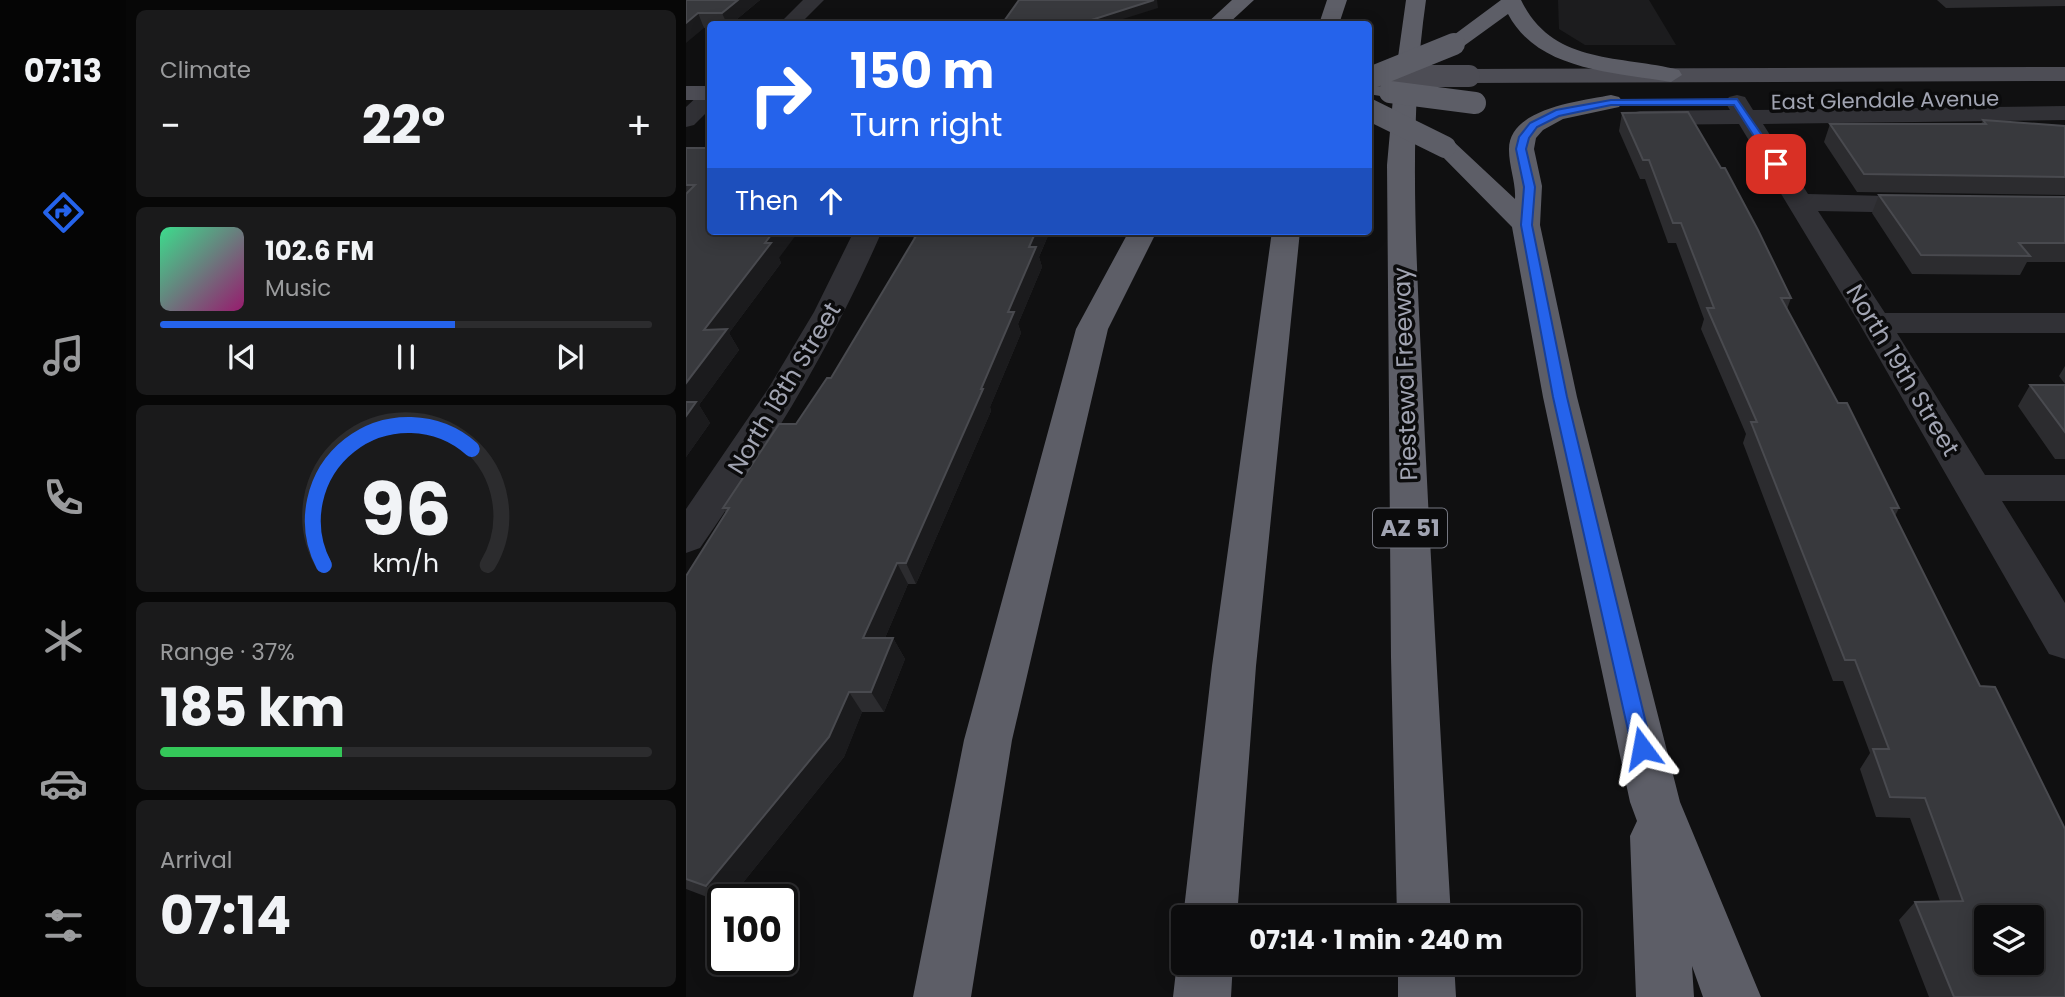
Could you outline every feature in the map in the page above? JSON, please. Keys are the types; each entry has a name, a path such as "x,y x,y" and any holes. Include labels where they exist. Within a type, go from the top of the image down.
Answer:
{"highway":[{"path":"1330,21 1337,0"},
{"name":"Piestewa Freeway","path":"1416,0 1408,50 1400,165 1413,657 1423,905"},
{"path":"1373,84 1454,44 1511,1 1526,28 1554,47 1592,61 1671,75"},
{"path":"1221,21 1245,6"},
{"path":"1373,84 1469,76"},
{"path":"1373,84 1475,103"},
{"path":"1616,110 1556,113 1534,125 1524,137 1521,149 1529,187 1526,225 1560,397 1655,802 1732,997"},
{"path":"1372,111 1445,147 1526,225"},
{"path":"942,997 988,740 1092,329 1141,235"},
{"path":"1211,905 1234,666 1286,235"},
{"path":"1655,802 1665,997"},
{"path":"1202,997 1205,975"},
{"path":"1426,975 1427,997"}],"main road":[{"name":"East Glendale Avenue","path":"1469,76 2065,74"},
{"path":"686,93 707,95"},
{"name":"East Glendale Avenue","path":"1742,109 2065,98"},
{"path":"1372,103 1503,103"},
{"path":"1530,103 1616,110"}],"street":[{"path":"792,21 814,0"},
{"path":"686,120 707,98"},
{"name":"North 19th Street","path":"1742,109 1875,323 2065,640"},
{"path":"1616,110 2065,113"},
{"path":"1801,202 1955,205"},
{"name":"North 18th Street","path":"686,538 741,463 823,325 866,235"},
{"path":"1875,323 2065,323"},
{"path":"1974,488 2065,488"}],"shaded area":[{"path":"1558,0 1649,0 1676,45 1585,45 1559,29"}],"building":[{"path":"686,0 738,0 722,13 698,13 686,23"},
{"path":"1019,0 1154,0 1088,21 1004,21"},
{"path":"1688,112 1721,168 1725,168 1758,230 1791,298 1781,298 1838,403 1847,403 1899,508 1891,508 1980,686 1995,687 2065,829 2065,997 1954,997 1915,902 1963,901 1925,798 1890,797 1873,749 1889,749 1855,660 1845,660 1751,422 1757,422 1707,308 1714,308 1681,223 1673,223 1649,160 1643,160 1622,113"},
{"path":"1983,120 2065,126 2065,177 1864,174 1830,124 1986,124"},
{"path":"686,148 707,148 707,235 771,235 765,243 771,243 704,330 727,329 686,383 686,194 695,185 686,185"},
{"path":"1879,195 2065,197 2065,243 2019,243 2030,256 1921,255"},
{"path":"917,235 1034,235 1029,247 1036,247 1008,312 1014,312 983,389 906,563 897,563 863,638 893,638 871,692 849,692 829,737 706,886 686,879 686,576 729,508 723,508 779,424 796,424 827,378 831,378"},
{"path":"2030,385 2065,385 2065,432"},
{"path":"686,402 696,402 686,416"}],"route":[{"path":"1642,748 1560,397 1526,225 1529,187 1521,149 1524,137 1534,125 1556,113 1611,103 1737,102 1776,164"}]}
